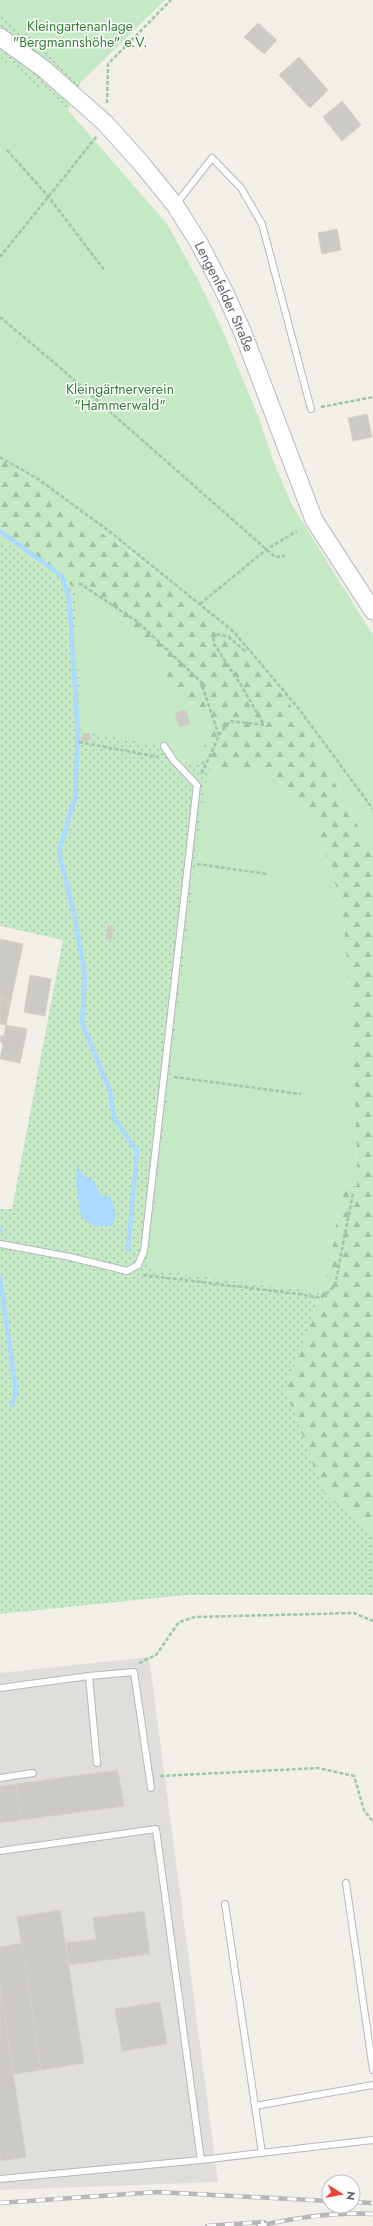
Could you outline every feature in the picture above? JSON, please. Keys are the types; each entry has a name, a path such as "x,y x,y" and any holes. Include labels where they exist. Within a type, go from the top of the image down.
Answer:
{"main road":[{"name":"Lengenfelder Straße","path":"0,37 44,69 105,123 141,163 175,205 198,243 228,300 314,520 373,610"}],"lane":[{"path":"175,205 212,158 241,188 262,224 311,409"},
{"path":"0,1244 70,1257 127,1270 138,1265 144,1251 197,785 174,761 164,746"},
{"path":"0,1688 89,1676 134,1672 151,1788"},
{"path":"89,1676 97,1763"},
{"path":"0,1778 33,1773"},
{"path":"0,1851 156,1828 201,2160"},
{"path":"346,1883 373,2070"},
{"path":"225,1904 262,2153"},
{"path":"255,2106 373,2085"},
{"path":"0,2179 201,2160 373,2140"}],"path":[{"path":"0,257 94,139 105,123 108,92 108,64 171,0"},
{"path":"7,150 48,196 105,271"},
{"path":"0,317 268,549 275,557 285,556"},
{"path":"311,409 373,396"},
{"path":"0,457 38,479 103,527 234,632 299,709 373,809"},
{"path":"200,604 268,549 297,531"},
{"path":"79,583 138,622 201,682 219,736"},
{"path":"197,785 219,736 230,721 264,725 241,685 214,644 214,633 229,637 245,652 248,649"},
{"path":"79,742 105,748 146,754 174,761"},
{"path":"189,864 267,874"},
{"path":"163,1077 300,1094"},
{"path":"127,1270 154,1277 299,1294 321,1298 335,1286 353,1193"},
{"path":"134,1672 138,1664 156,1655 178,1622 195,1617 354,1613 373,1621"},
{"path":"149,1776 318,1768 354,1776 364,1810 373,1822"}],"shaded area":[{"path":"149,1657 218,2182 0,2190 0,1673"}],"green space":[{"name":"Kleingartenanlage \"Bergmannshöhe\" e.V.","path":"0,0 165,0 81,82 21,29 0,15"},
{"path":"0,15 21,29 81,82 68,110 0,58"},
{"name":"Kleingärtnerverein \"Hammerwald\"","path":"0,58 68,110 167,224 196,276 222,329 258,416 274,463 292,505 373,635 373,854 300,717 247,650 130,551 68,511 0,453"},
{"path":"0,453 68,511 126,549 176,589 247,650 300,717 373,854 373,1535 324,1493 285,1389 311,1321 329,1266 343,1184 357,1186 356,1124 350,1000 342,904 315,824 275,775 180,761 198,761 211,728 164,677 127,622 0,539"},
{"path":"0,539 76,589 75,607 83,731 172,748 180,761 212,766 206,784 148,1269 320,1292 311,1321 324,1493 373,1535 373,1595 185,1595 0,1614 0,1209 12,1209 63,940 0,926"},
{"path":"76,589 127,622 170,658 164,677 211,728 198,761 180,761 172,748 82,731 75,607"},
{"path":"212,766 275,775 315,824 342,904 350,1000 356,1124 357,1186 343,1184 329,1266 320,1292 147,1269 204,790"}],"water":[{"path":"77,1165 84,1176 94,1181 100,1195 111,1197 116,1216 112,1226 96,1227 81,1217 76,1183"}],"building":[{"path":"258,23 277,40 264,54 244,37"},
{"path":"299,57 328,90 310,108 279,75"},
{"path":"342,101 361,125 342,141 323,117"},
{"path":"337,229 341,250 322,254 318,233"},
{"path":"367,414 372,437 353,441 348,418"},
{"path":"186,710 190,724 179,727 175,713"},
{"path":"83,733 90,734 89,741 82,740"},
{"path":"108,925 113,926 112,940 106,939"},
{"path":"0,939 23,944 11,1001 0,999"},
{"path":"30,975 51,979 45,1016 24,1012"},
{"path":"0,999 11,1001 6,1025 0,1024"},
{"path":"6,1025 27,1029 20,1063 0,1059 3,1044 0,1041 1,1035 4,1036"},
{"path":"118,1770 124,1806 21,1820 16,1784"},
{"path":"16,1784 21,1820 0,1823 0,1786"},
{"path":"60,1910 84,2063 41,2070 17,1917"},
{"path":"144,1911 150,1954 69,1965 66,1943 96,1939 93,1918"},
{"path":"22,1943 41,2070 13,2074 0,1987 0,1947"},
{"path":"0,1987 26,2157 0,2161"},
{"path":"160,2002 167,2044 122,2051 115,2009"}],"waterway":[{"path":"0,531 62,576 69,597 78,733 75,798 59,852 74,913 85,976 82,1023 110,1091 114,1118 137,1151 128,1249"},
{"path":"0,1278 16,1391 12,1405"}],"railway":[{"path":"0,2203 157,2192 321,2201"},
{"path":"361,2202 373,2203"},
{"path":"258,2226 315,2216 373,2214"},
{"path":"207,2226 264,2222"}]}
